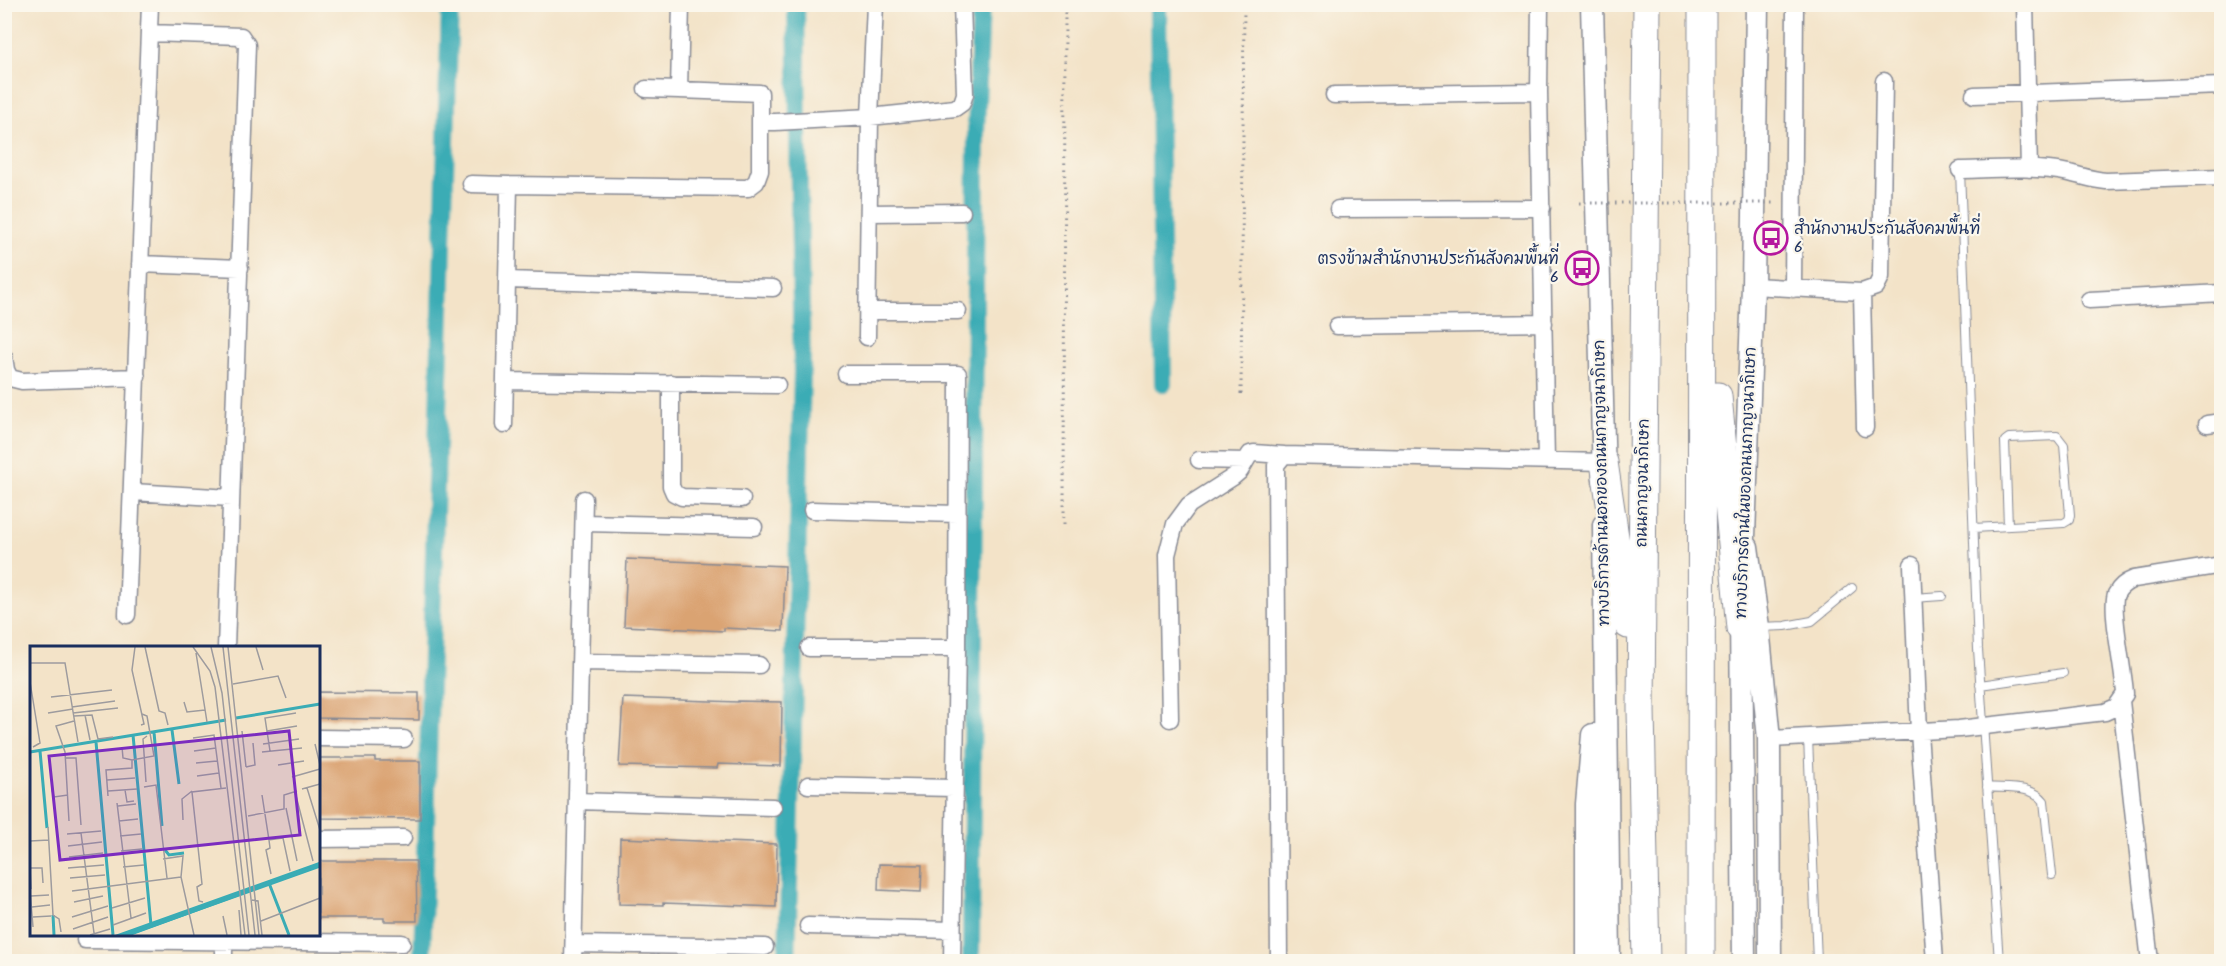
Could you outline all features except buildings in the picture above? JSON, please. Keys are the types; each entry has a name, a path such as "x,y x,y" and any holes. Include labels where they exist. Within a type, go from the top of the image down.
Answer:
{"highway":[{"name":"ถนนกาญจนาภิเษก","path":"1646,962 1641,709 1647,4"},
{"path":"1701,962 1702,4"},
{"path":"1703,245 1749,628"},
{"path":"1604,462 1641,709"}],"main road":[{"name":"ทางบริการด้านนอกของถนนกาญจนาภิเษก","path":"1592,4 1604,462 1609,962"},
{"name":"ทางบริการด้านในของถนนกาญจนาภิเษก","path":"1744,962 1749,628 1745,527 1753,286 1757,4"},
{"path":"1587,962 1587,804 1604,610"},
{"path":"1749,628 1769,739 1770,962"}],"street":[{"path":"128,615 150,4"},
{"path":"679,90 681,4"},
{"path":"867,337 870,117 875,4"},
{"path":"767,122 870,117 955,108 962,103 965,85 962,4"},
{"path":"1540,4 1539,92 1546,460"},
{"path":"1793,289 1795,4"},
{"path":"2025,4 2029,169"},
{"path":"149,33 241,36 247,45 226,646"},
{"path":"1753,286 1862,292 1876,287 1881,277 1884,81"},
{"path":"1974,95 2222,86"},
{"path":"471,184 748,188 756,182 760,171 767,122 760,93 646,89"},
{"path":"1334,95 1539,92"},
{"path":"1960,170 2029,169 2070,173 2092,180 2106,181 2222,177"},
{"path":"504,426 509,185"},
{"path":"1338,209 1542,208"},
{"path":"869,213 962,212"},
{"path":"140,264 240,268"},
{"path":"507,280 773,288"},
{"path":"1862,292 1865,428"},
{"path":"2089,300 2222,293"},
{"path":"867,311 958,311"},
{"path":"1337,326 1544,323"},
{"path":"4,357 10,378 22,381 137,377"},
{"path":"846,374 958,374 952,962"},
{"path":"505,381 777,385"},
{"path":"670,383 671,486 674,493 682,497 742,500"},
{"path":"1170,719 1167,555 1175,524 1189,505 1240,471 1250,454 1604,462"},
{"path":"1279,962 1276,465 1284,455"},
{"path":"1199,460 1245,461"},
{"path":"132,492 231,498"},
{"path":"573,962 584,499"},
{"path":"812,510 957,514"},
{"path":"584,523 754,527"},
{"path":"1912,565 1919,732 1935,962"},
{"path":"1769,739 1983,727 2105,712 2116,707 2125,693 2115,604 2119,589 2126,582 2134,579 2221,565 2222,570"},
{"path":"809,648 957,648"},
{"path":"581,662 759,664"},
{"path":"2121,701 2151,962"},
{"path":"320,738 404,739"},
{"path":"808,785 954,788"},
{"path":"577,801 772,807"},
{"path":"320,839 403,838"},
{"path":"808,926 952,930"},
{"path":"85,940 224,938 402,943"},
{"path":"224,938 224,962"},
{"path":"574,944 765,947"}],"lane":[{"path":"1960,170 1980,685 1999,962"},
{"path":"1974,528 2064,523 2069,520 2064,445 2057,436 2009,438 2005,441 2008,526"},
{"path":"1749,628 1785,626 1812,621 1852,588"},
{"path":"1913,598 1942,596"},
{"path":"1980,685 2063,673"},
{"path":"1808,737 1817,962"},
{"path":"1987,787 2031,791 2040,795 2044,801 2052,875"}],"path":[{"path":"1064,524 1065,4"},
{"path":"1241,394 1244,4"},
{"path":"1579,203 1773,202"}],"waterway":[{"path":"422,962 450,4"},
{"path":"787,962 802,372 796,4"},
{"path":"971,962 976,132 981,4"},
{"path":"1158,4 1163,384"}],"place":[{"name":"สำนักงานประกันสังคมพื้นที่ 6","path":"1771,238"},
{"name":"ตรงข้ามสำนักงานประกันสังคมพื้นที่ 6","path":"1582,268"}]}
